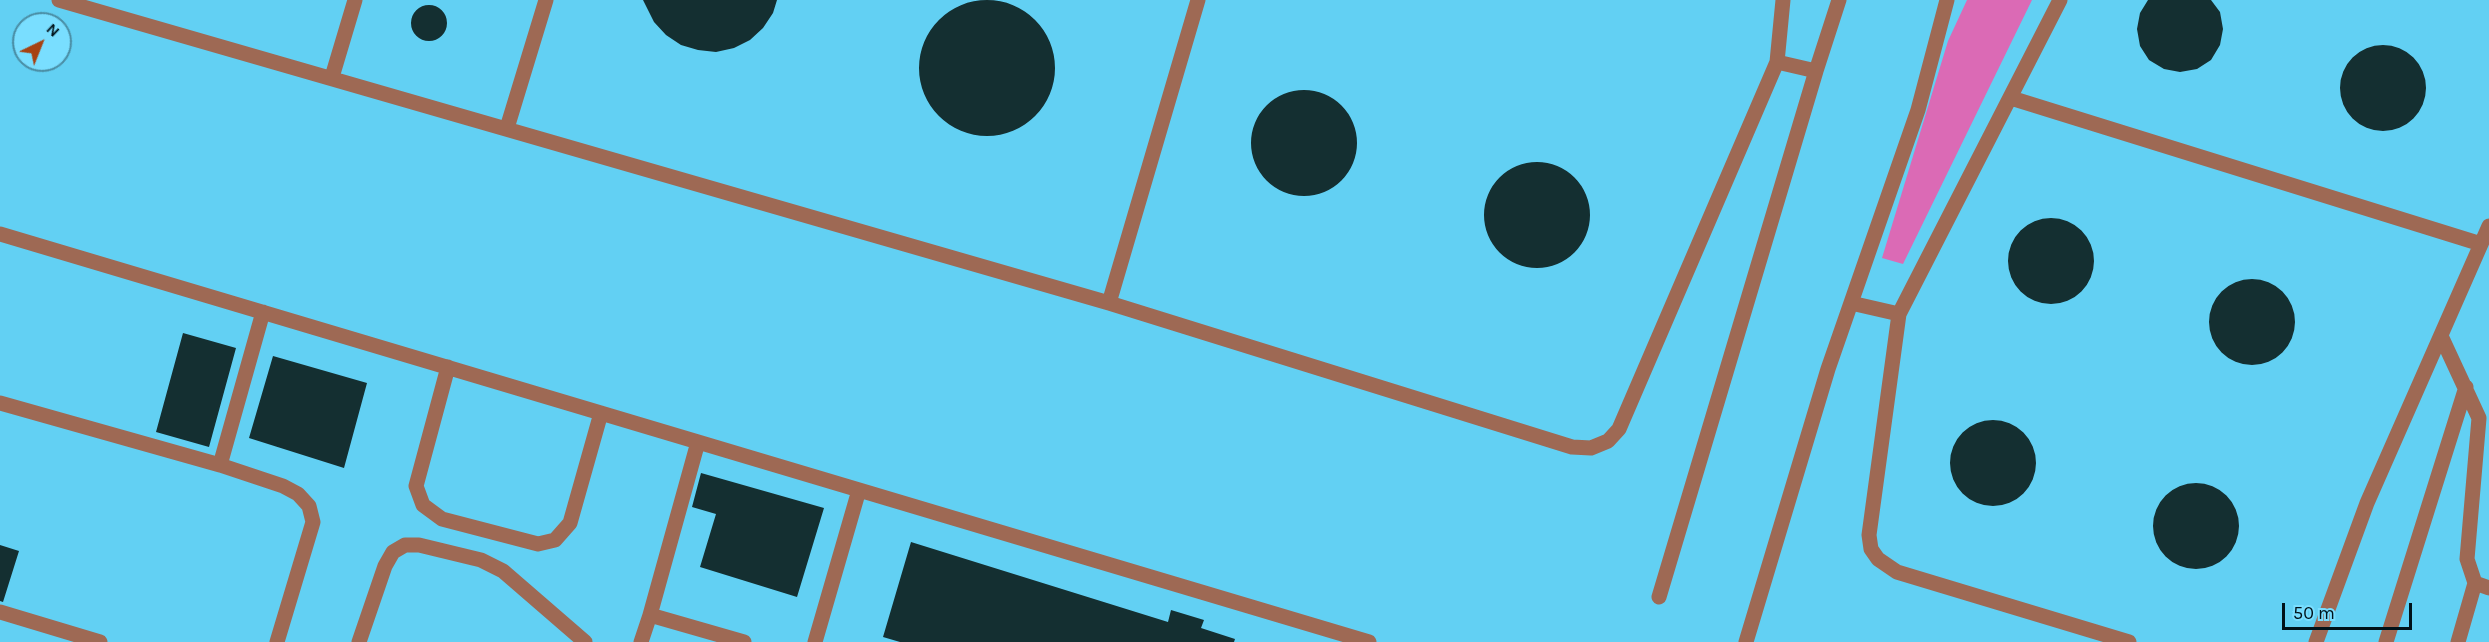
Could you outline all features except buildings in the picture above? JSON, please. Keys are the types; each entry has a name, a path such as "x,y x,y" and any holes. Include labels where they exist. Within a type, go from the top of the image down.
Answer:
{"lane":[{"path":"59,0 98,6 332,78 1109,303 1572,447 1591,448 1608,441 1619,429 1777,62 1783,0"},
{"path":"332,78 355,0"},
{"path":"507,128 546,0"},
{"path":"1109,303 1198,0"},
{"path":"1659,597 1839,0"},
{"path":"1746,642 1828,369 1918,110 1947,0"},
{"path":"2060,0 1899,314 1869,535 1871,549 1878,559 1897,572 2128,642"},
{"path":"1777,62 1816,71"},
{"path":"2011,98 2481,244"},
{"path":"2316,642 2367,503 2489,226"},
{"path":"0,234 1368,642"},
{"path":"1851,303 1899,314"},
{"path":"220,465 263,312"},
{"path":"2441,336 2479,418 2467,559 2482,585 2458,642"},
{"path":"448,367 416,486 423,505 442,519 538,544 555,540 570,523 601,413"},
{"path":"2386,642 2466,387"},
{"path":"0,403 220,465 283,486 298,494 309,506 313,522 276,642"},
{"path":"641,642 698,442"},
{"path":"816,642 859,490"},
{"path":"359,642 385,566 393,552 405,545 419,545 481,560 503,571 585,642"},
{"path":"0,612 100,642"},
{"path":"650,615 744,642"}],"shaded area":[{"path":"0,0 2489,0 2489,642 0,642"},
{"path":"1967,0 2032,0 1903,264 1882,258 1948,41"}]}
